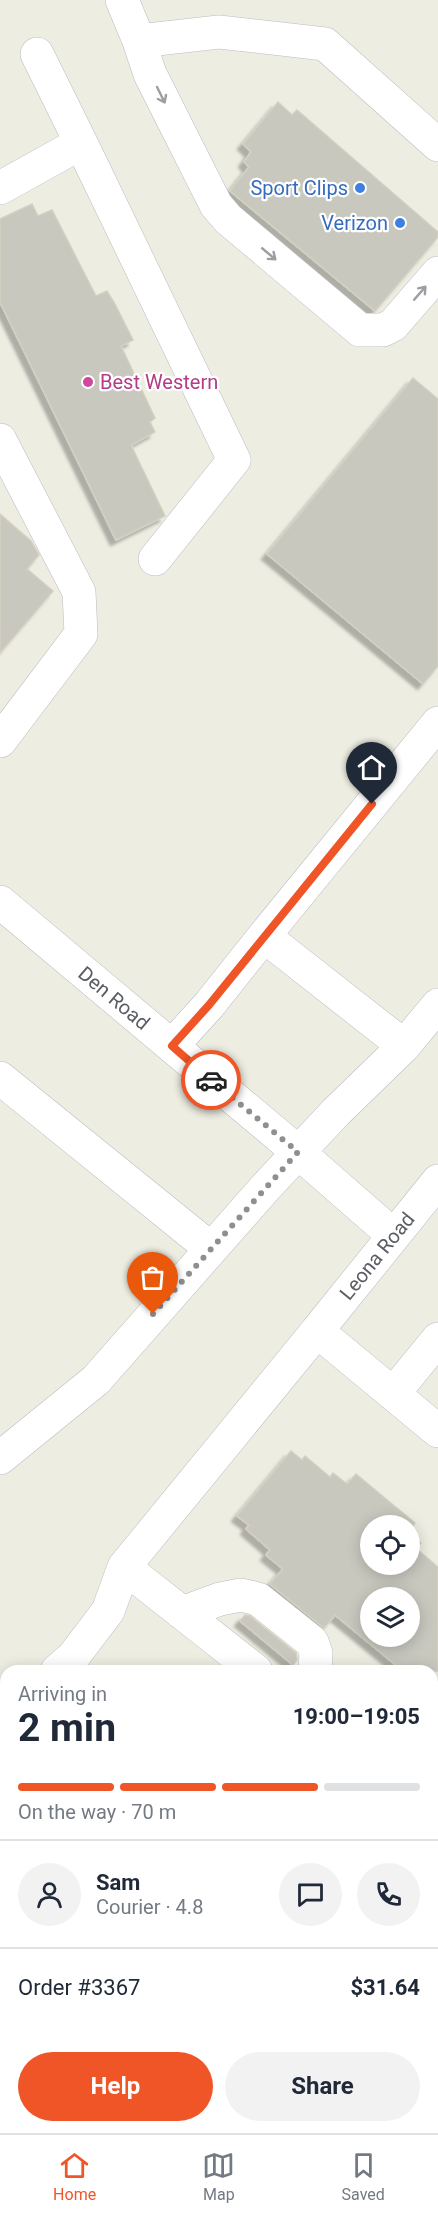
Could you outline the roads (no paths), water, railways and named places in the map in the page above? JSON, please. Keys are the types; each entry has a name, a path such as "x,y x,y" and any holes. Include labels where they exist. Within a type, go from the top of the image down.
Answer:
{"street":[{"path":"122,0 150,74 216,206 228,219 360,330 383,330 393,325 438,273"},
{"path":"139,41 219,32 324,44 438,145"},
{"path":"38,54 234,460 155,559"},
{"path":"0,188 81,143"},
{"path":"0,440 79,592 81,633 0,741"},
{"path":"172,1046 209,1005 438,723"},
{"name":"Den Road","path":"0,902 298,1152 393,1235"},
{"path":"264,936 404,1046"},
{"path":"0,1458 96,1380 210,1248 336,1112 404,1046 438,1005"},
{"path":"0,1078 210,1248"},
{"name":"Leona Road","path":"64,1665 73,1657 108,1611 124,1567 438,1181"},
{"path":"317,1331 438,1431"},
{"path":"393,1394 438,1339"},
{"path":"124,1567 248,1665"},
{"path":"182,1613 240,1595 258,1599 312,1642 316,1653 315,1665"}],"place":[{"name":"Sport Clips","path":"360,188"},
{"name":"Verizon","path":"400,223"},
{"name":"Best Western","path":"88,382"}]}
